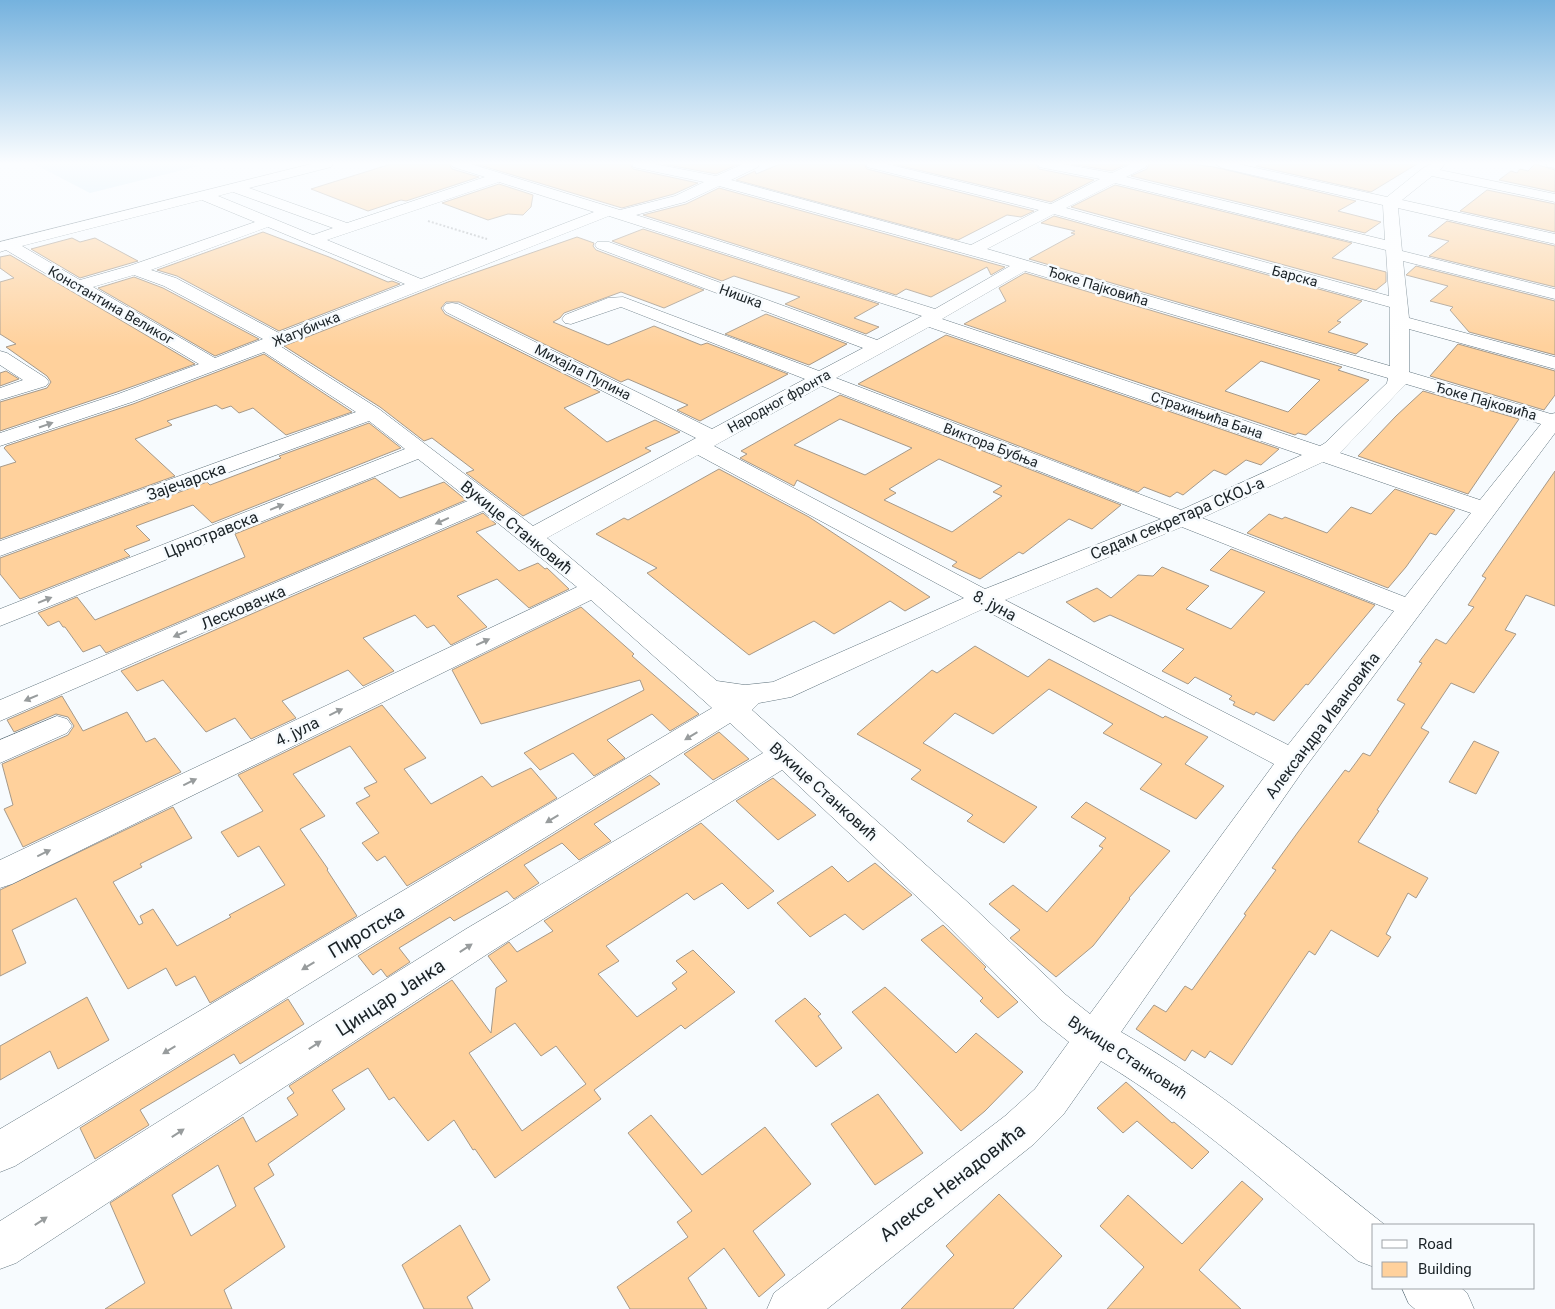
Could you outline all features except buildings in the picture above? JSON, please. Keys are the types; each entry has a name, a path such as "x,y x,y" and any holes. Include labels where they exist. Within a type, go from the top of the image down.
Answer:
{"street":[{"path":"4,246 86,225"},
{"path":"78,286 135,270 259,225"},
{"path":"276,225 419,284"},
{"path":"339,225 347,228"},
{"path":"312,240 356,225"},
{"name":"Жагубичка","path":"0,440 125,398 214,365 419,284 579,225"},
{"name":"Страхињића Бана","path":"651,225 932,318 1486,510"},
{"name":"Ђоке Пајковића","path":"881,225 1025,264 1554,420"},
{"path":"973,250 1021,225"},
{"name":"Барска","path":"1106,225 1399,313 1555,363"},
{"path":"1294,225 1555,294"},
{"path":"1391,225 1399,313 1399,375"},
{"path":"1493,225 1555,239"},
{"name":"Нишка","path":"603,245 879,347"},
{"name":"Константина Великог","path":"4,246 78,286 214,365"},
{"name":"Народног фронта","path":"531,537 932,318 1025,264"},
{"name":"Вукице Станковић","path":"135,270 170,282 272,343 372,413 486,501 594,589 708,687 756,699 775,746 960,916 1053,1007 1075,1025 1153,1071 1208,1110 1372,1244"},
{"name":"Виктора Бубња","path":"571,319 614,302 623,302 1411,608"},
{"name":"Михајла Пупина","path":"452,308 706,442"},
{"path":"0,357 39,382 0,394"},
{"name":"Седам секретара СКОЈ-а","path":"756,699 984,600 1182,519 1322,454 1333,448 1396,385 1399,375"},
{"name":"Зајечарска","path":"0,549 372,413"},
{"name":"Александра Ивановића","path":"1096,1036 1293,761 1554,420"},
{"name":"8. јуна","path":"706,442 984,600 1293,761"},
{"name":"Црнотравска","path":"0,618 421,450"},
{"name":"Лесковачка","path":"0,712 486,501"},
{"name":"4. јула","path":"0,875 594,589"},
{"path":"756,699 768,714 775,746"},
{"name":"Пиротска","path":"0,1152 756,699"},
{"path":"0,752 57,726"},
{"name":"Цинцар Јанка","path":"0,1247 479,940 775,746"},
{"name":"Алексе Ненадовића","path":"790,1309 1022,1130 1049,1102 1096,1036"},
{"path":"1426,1289 1451,1309"}],"path":[{"path":"442,225 513,248"}]}
